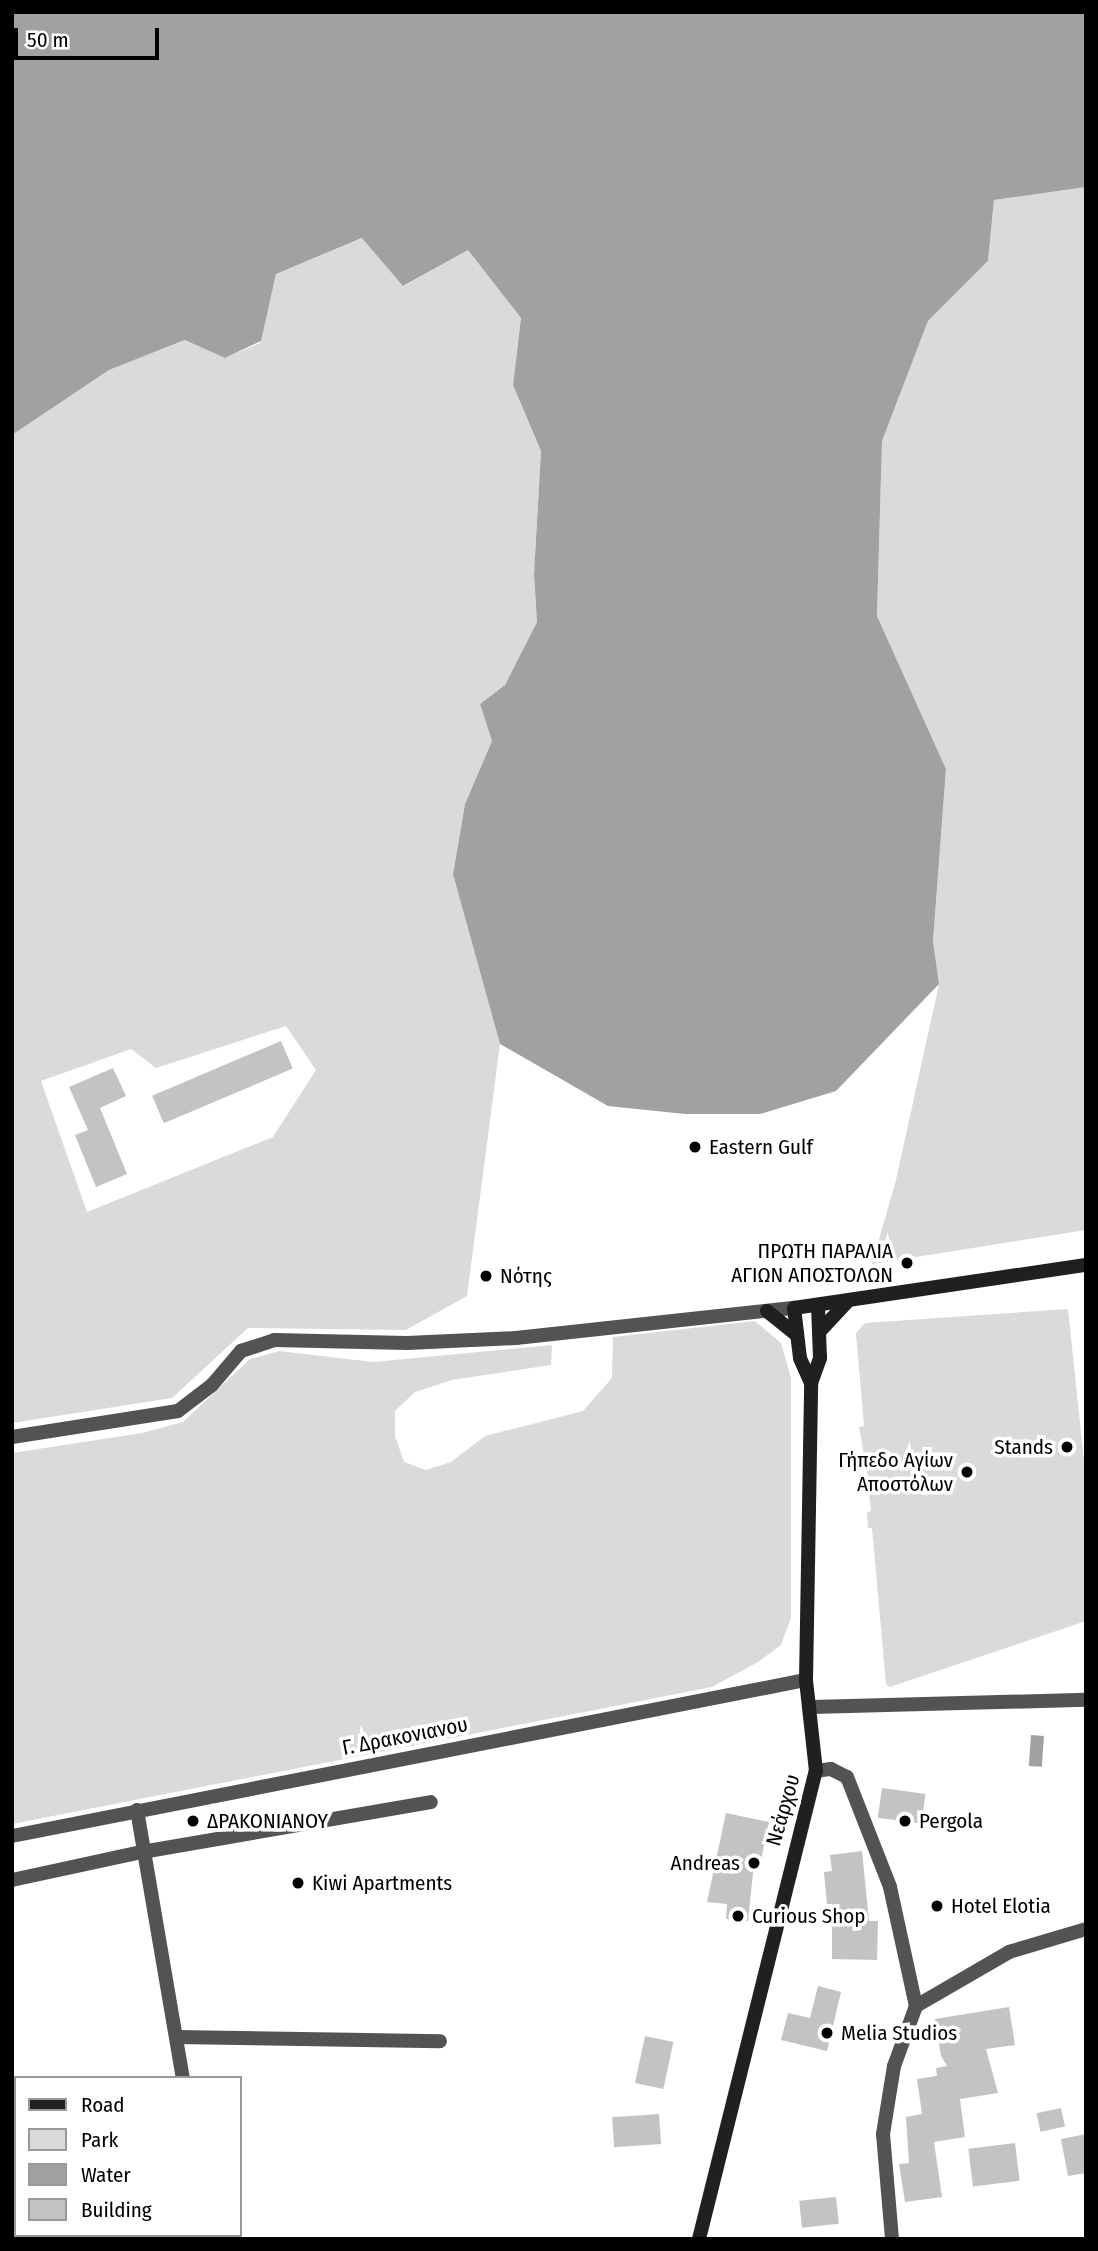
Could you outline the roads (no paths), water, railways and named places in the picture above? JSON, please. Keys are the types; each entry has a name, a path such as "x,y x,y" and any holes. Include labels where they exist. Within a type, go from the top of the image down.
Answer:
{"street":[{"path":"12,1437 178,1410 212,1385 241,1351 274,1340 407,1343 516,1338 818,1305 1086,1265"},
{"path":"820,1331 848,1301"},
{"name":"Νεάρχου","path":"699,2239 816,1771 812,1707 806,1679 811,1383 820,1358 818,1305"},
{"name":"Νεάρχου","path":"794,1308 795,1334 811,1383"},
{"path":"767,1311 795,1334"},
{"name":"Γ. Δρακονιανου","path":"12,1836 806,1679"},
{"path":"812,1707 1086,1700"},
{"path":"816,1771 831,1769 847,1777 890,1887 916,2006 894,2066 883,2134 892,2239"},
{"path":"12,1880 142,1852 431,1802"},
{"path":"137,1810 142,1852 183,2076"},
{"path":"916,2006 1009,1952 1086,1929"},
{"path":"176,2037 440,2041"}],"water":[{"path":"12,12 1086,12 1086,187 994,200 988,261 928,321 882,441 877,616 946,769 933,941 939,984 836,1091 760,1114 685,1114 608,1106 500,1044 453,874 465,804 492,741 480,704 505,685 537,622 534,574 541,451 513,385 521,318 468,250 403,286 362,238 276,274 261,341 225,358 185,340 109,370 12,435"},
{"path":"1031,1735 1044,1736 1042,1767 1029,1766"}],"place":[{"name":"Eastern Gulf","path":"695,1147"},
{"name":"ΠΡΩΤΗ ΠΑΡΑΛΙΑ ΑΓΙΩΝ ΑΠΟΣΤΟΛΩΝ","path":"907,1263"},
{"name":"Νότης","path":"486,1276"},
{"name":"Stands","path":"1067,1447"},
{"name":"Γήπεδο Αγίων Αποστόλων","path":"967,1472"},
{"name":"ΔΡΑΚΟΝΙΑΝΟΥ","path":"193,1821"},
{"name":"Pergola","path":"905,1821"},
{"name":"Andreas","path":"754,1863"},
{"name":"Kiwi Apartments","path":"298,1883"},
{"name":"Hotel Elotia","path":"937,1906"},
{"name":"Curious Shop","path":"738,1916"},
{"name":"Melia Studios","path":"827,2033"}]}
